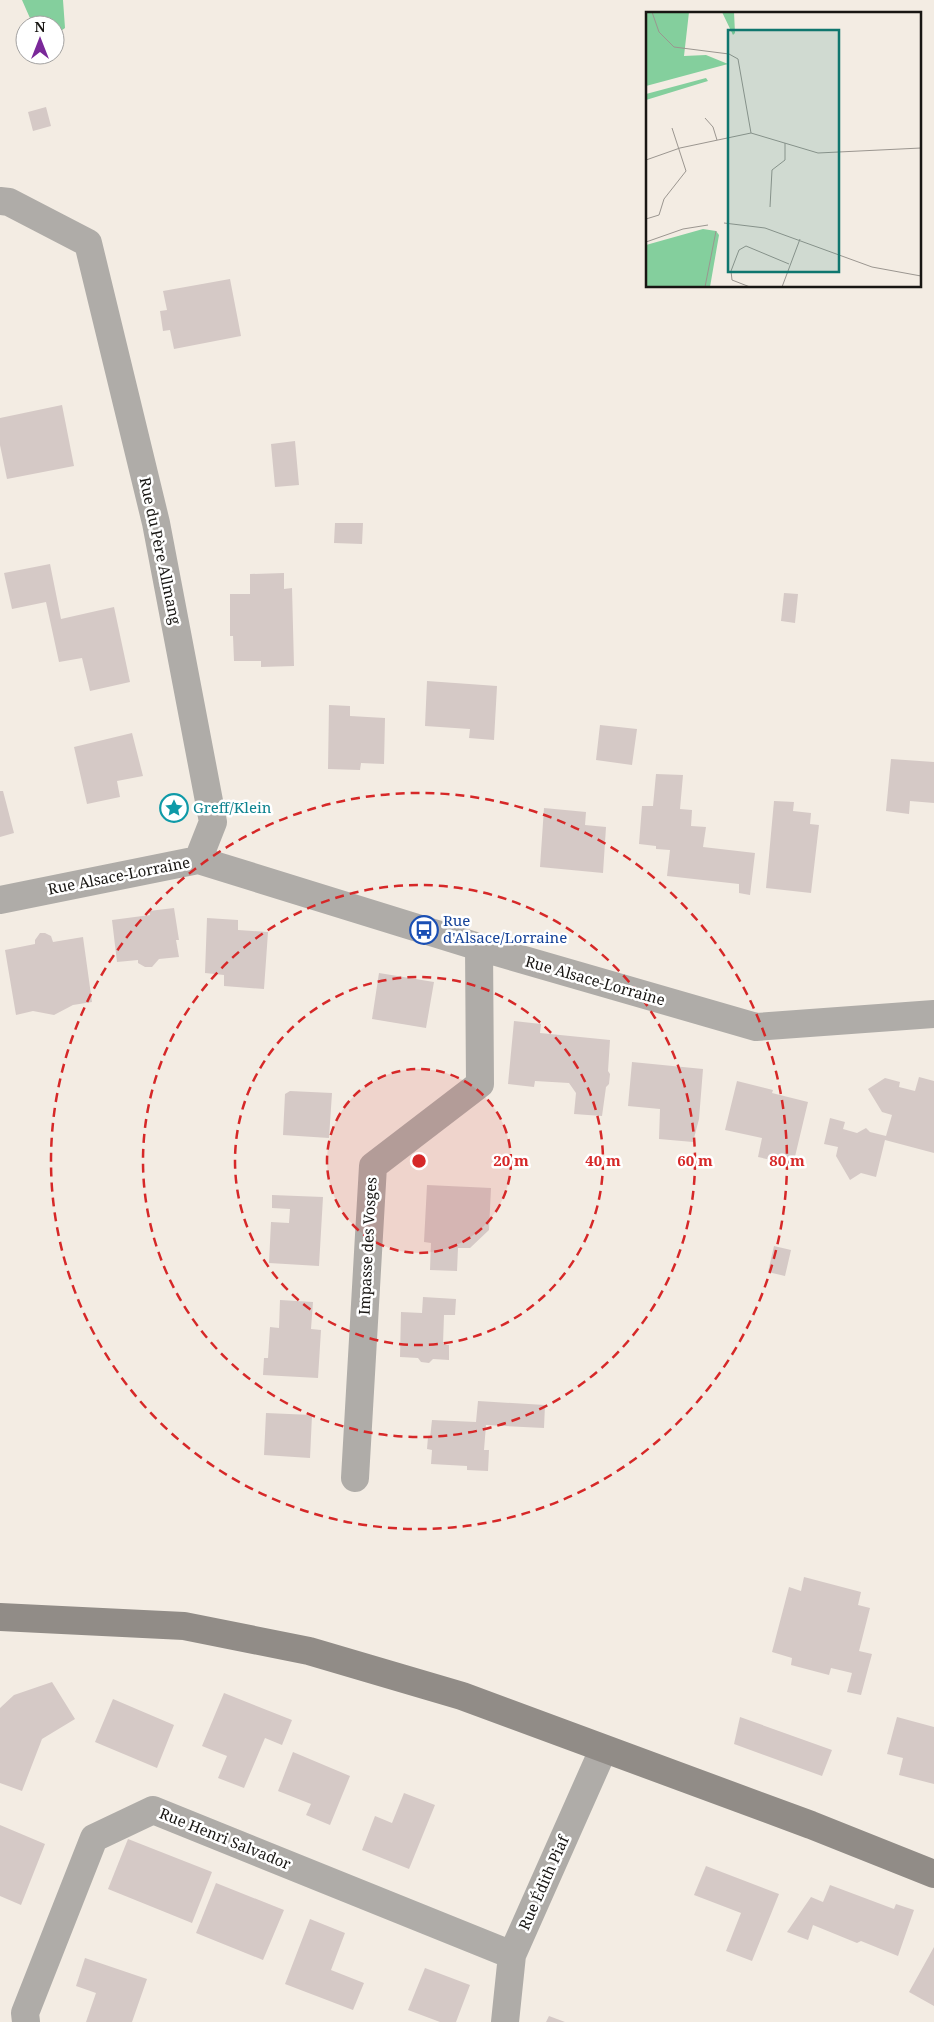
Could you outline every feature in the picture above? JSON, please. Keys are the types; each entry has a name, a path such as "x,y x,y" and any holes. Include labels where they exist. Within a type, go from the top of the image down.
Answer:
{"main road":[{"path":"0,1617 184,1626 309,1651 462,1696 603,1750 811,1825 934,1874"}],"street":[{"name":"Rue du Père Allmang","path":"0,201 9,202 88,243 156,523 213,822 198,860"},
{"name":"Rue Alsace-Lorraine","path":"0,900 198,860 479,947 756,1027 934,1014"},
{"name":"Impasse des Vosges","path":"354,1478 373,1166 480,1084 479,947"},
{"name":"Rue Édith Piaf","path":"505,2022 512,1955 603,1750"},
{"name":"Rue Henri Salvador","path":"26,2022 25,2013 94,1838 153,1810 512,1955"}],"green space":[{"path":"22,0 63,0 64,15 29,15"}],"building":[{"path":"46,107 51,126 33,131 28,112"},
{"path":"230,279 241,336 174,349 170,330 163,331 160,311 167,310 163,291"},
{"path":"62,405 74,466 7,479 0,445 0,418"},
{"path":"295,441 299,485 275,487 271,444"},
{"path":"335,523 363,523 362,544 334,543"},
{"path":"50,564 61,619 114,607 130,682 90,691 82,658 59,662 46,602 12,609 4,573"},
{"path":"284,573 284,589 292,588 294,666 261,667 261,661 234,661 233,636 230,636 230,594 250,594 250,574"},
{"path":"784,593 798,594 795,623 781,621"},
{"path":"427,681 497,686 494,740 469,738 470,729 425,726"},
{"path":"329,705 350,706 350,716 385,718 384,764 361,763 360,770 328,769"},
{"path":"600,725 637,729 632,765 596,760"},
{"path":"132,733 143,776 117,781 120,797 87,804 74,747"},
{"path":"891,759 934,762 934,803 910,801 909,814 886,811"},
{"path":"656,774 683,775 680,809 692,810 691,826 706,827 703,847 755,853 750,895 739,893 739,884 667,876 670,850 656,849 656,846 639,844 642,806 653,806"},
{"path":"0,791 3,791 14,833 0,837"},
{"path":"774,801 794,802 793,811 811,813 810,824 819,825 811,893 766,888"},
{"path":"544,808 586,812 585,825 606,827 603,873 540,867"},
{"path":"174,908 179,940 176,940 179,957 159,959 152,967 145,967 138,963 138,960 117,962 112,920 150,915 149,911"},
{"path":"207,918 238,920 238,930 268,932 264,989 224,986 224,975 205,973"},
{"path":"40,933 51,936 53,942 83,937 92,1002 73,1005 54,1015 33,1011 16,1015 5,950 35,944 35,940"},
{"path":"379,973 434,982 426,1028 372,1019"},
{"path":"514,1021 541,1024 540,1033 610,1040 609,1084 606,1087 602,1116 574,1114 576,1093 569,1083 535,1081 534,1087 508,1084"},
{"path":"632,1062 703,1069 699,1119 693,1142 659,1139 660,1109 628,1106"},
{"path":"919,1077 934,1081 934,1153 885,1140 876,1177 861,1173 850,1180 836,1156 838,1147 824,1144 830,1118 845,1122 843,1129 857,1133 866,1128 870,1132 886,1136 892,1115 882,1112 868,1089 885,1078 900,1082 899,1087 915,1091"},
{"path":"737,1081 773,1090 772,1093 808,1102 793,1165 758,1157 762,1138 725,1130"},
{"path":"290,1091 332,1093 329,1138 283,1135 285,1094"},
{"path":"427,1185 491,1188 489,1230 470,1248 458,1248 457,1271 430,1270 431,1243 424,1242"},
{"path":"272,1195 323,1197 319,1266 269,1263 271,1222 289,1223 290,1209 272,1208"},
{"path":"774,1246 791,1250 785,1276 768,1272"},
{"path":"423,1297 456,1299 455,1315 444,1315 443,1344 449,1345 449,1360 433,1359 429,1363 421,1362 418,1358 400,1357 401,1312 422,1313"},
{"path":"280,1300 313,1302 311,1329 321,1330 318,1378 263,1375 264,1358 268,1358 270,1327 279,1328"},
{"path":"478,1401 545,1405 544,1428 486,1425 484,1450 489,1450 488,1471 467,1470 467,1466 431,1464 432,1450 427,1449 432,1420 476,1422"},
{"path":"266,1413 312,1415 310,1458 264,1455"},
{"path":"804,1577 861,1592 858,1605 870,1608 859,1651 872,1654 861,1695 847,1692 852,1673 831,1668 829,1675 791,1665 792,1658 772,1652 789,1587 801,1591"},
{"path":"52,1682 75,1719 42,1739 22,1791 0,1783 0,1708 14,1695"},
{"path":"224,1693 292,1720 282,1745 265,1738 244,1788 218,1778 227,1756 202,1746"},
{"path":"113,1699 174,1725 157,1768 95,1742"},
{"path":"740,1717 832,1750 822,1776 734,1744"},
{"path":"897,1717 934,1727 934,1784 899,1775 903,1758 887,1754"},
{"path":"293,1752 350,1776 330,1825 306,1815 311,1804 278,1791"},
{"path":"404,1793 435,1805 409,1869 362,1850 375,1816 392,1823"},
{"path":"0,1825 45,1844 21,1905 0,1896"},
{"path":"128,1839 212,1872 192,1923 108,1889"},
{"path":"706,1866 779,1894 752,1961 726,1951 741,1913 694,1895"},
{"path":"216,1883 284,1910 263,1960 196,1933"},
{"path":"830,1885 894,1909 896,1904 914,1910 898,1956 861,1941 857,1943 813,1925 808,1940 787,1932 811,1897 823,1902"},
{"path":"310,1919 345,1933 331,1970 364,1983 353,2010 285,1984"},
{"path":"934,1947 934,2006 909,1992"},
{"path":"85,1958 147,1979 132,2022 86,2022 96,1993 76,1986"},
{"path":"425,1968 470,1985 456,2022 440,2022 408,2010"},
{"path":"549,2016 565,2022 546,2022"}],"place":[{"name":"Greff/Klein","path":"174,808"},
{"name":"Rue d'Alsace/Lorraine","path":"424,930"}]}
